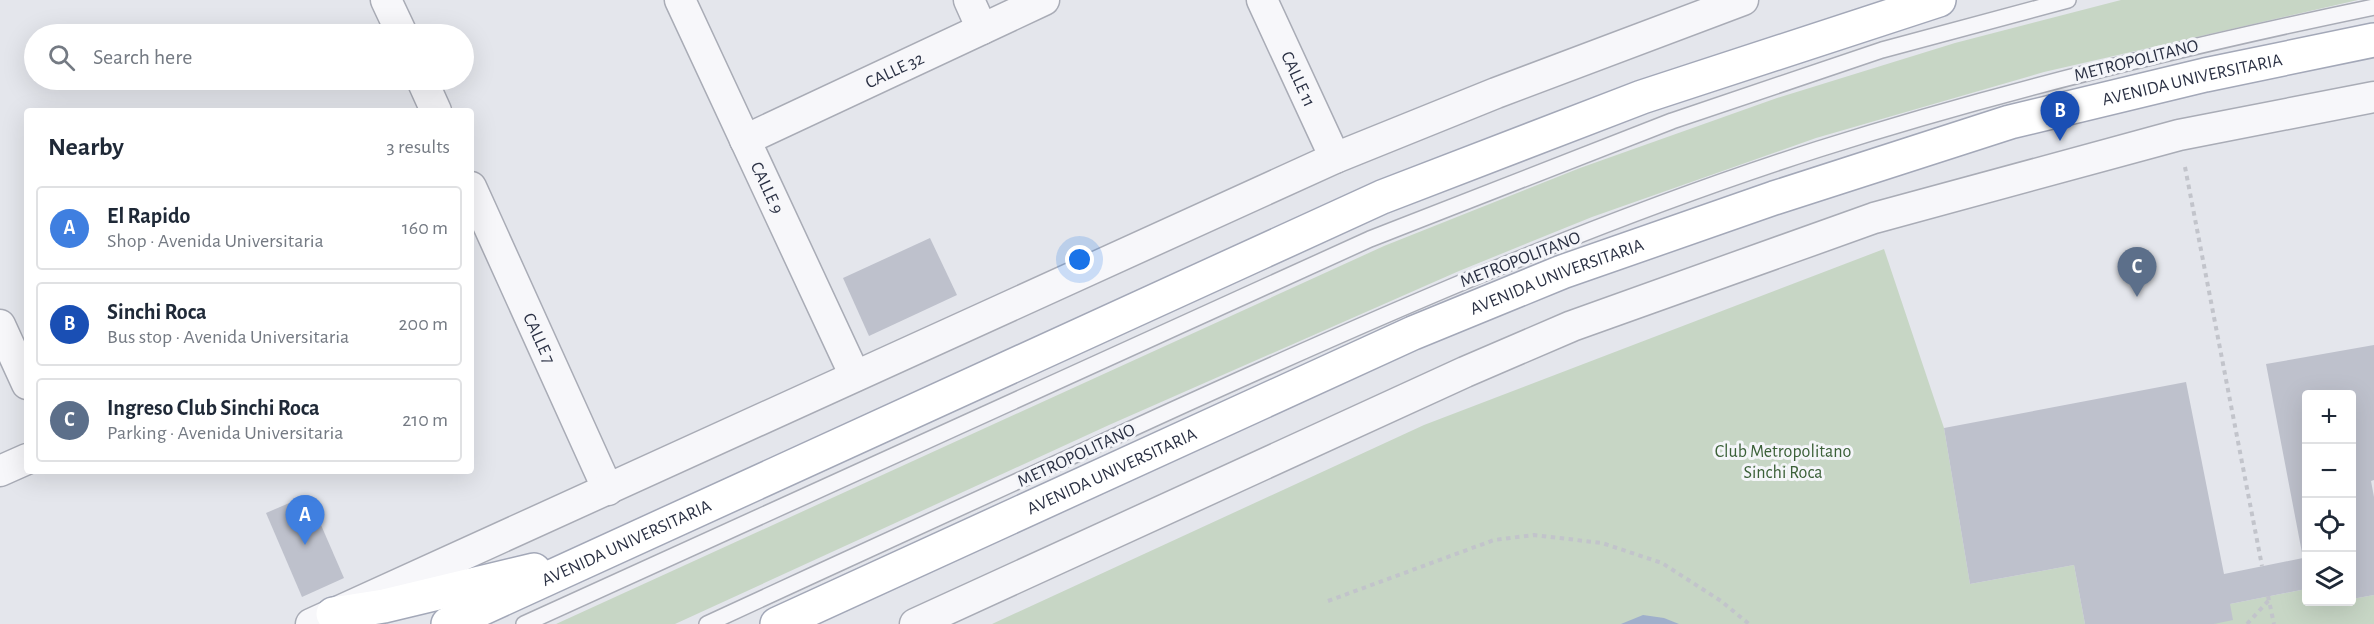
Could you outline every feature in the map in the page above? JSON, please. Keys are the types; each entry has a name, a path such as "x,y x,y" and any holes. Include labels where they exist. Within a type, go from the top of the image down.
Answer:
{"main road":[{"name":"AVENIDA UNIVERSITARIA","path":"448,624 1382,197 1642,97 1939,0"},
{"name":"AVENIDA UNIVERSITARIA","path":"777,624 1413,333 1562,272 1774,198 2010,122 2205,75 2374,40"},
{"path":"322,619 515,573 586,561"}],"street":[{"path":"386,0 397,24"},
{"name":"CALLE 9","path":"680,0 855,376"},
{"path":"969,0 982,29"},
{"name":"CALLE 32","path":"745,140 1044,0"},
{"name":"CALLE 11","path":"1262,0 1335,158"},
{"path":"322,619 1335,158 1496,93 1743,0"},
{"path":"427,90 435,108"},
{"path":"915,624 1464,372 1572,326 1874,218 2179,135 2374,97"},
{"name":"CALLE 7","path":"474,202 483,246 608,490"},
{"path":"0,325 24,377"},
{"path":"0,471 24,460"}],"lane":[{"path":"524,624 1380,235 1672,121 1882,50 2068,0"},
{"name":"METROPOLITANO","path":"707,624 1413,302 1640,212 1819,149 2086,72 2220,39 2374,8"}],"path":[{"path":"2185,166 2262,566"},
{"path":"1328,601 1494,540 1534,535 1602,543 1662,563 1721,601 1749,624"},
{"path":"2247,624 2268,598 2274,624"}],"green space":[{"path":"2121,0 2358,0 2044,72 1816,138 1592,217 1459,271 1109,425 675,624 556,624 1384,246 1580,168 1777,98 1955,43"},
{"name":"Club Metropolitano Sinchi Roca","path":"1884,249 1944,428 1970,584 2074,565 2085,624 992,624 1424,425"},
{"path":"2302,590 2302,606 2356,606 2356,598 2374,595 2374,624 2214,624 2230,604"}],"water":[{"path":"1643,615 1664,618 1679,624 1621,624"}],"building":[{"path":"930,238 957,295 869,336 843,278"},
{"path":"2374,345 2374,480 2371,481 2374,497 2374,595 2356,598 2356,390 2302,390 2302,553 2266,364"},
{"path":"2186,382 2224,574 2302,558 2302,590 2230,604 2233,620 2214,624 2085,624 2074,565 1970,584 1944,428"},
{"path":"308,495 344,578 302,597 266,513"}],"place":[{"name":"Sinchi Roca","path":"2060,141"},
{"name":"Ingreso Club Sinchi Roca","path":"2137,297"},
{"name":"El Rapido","path":"305,545"}]}
